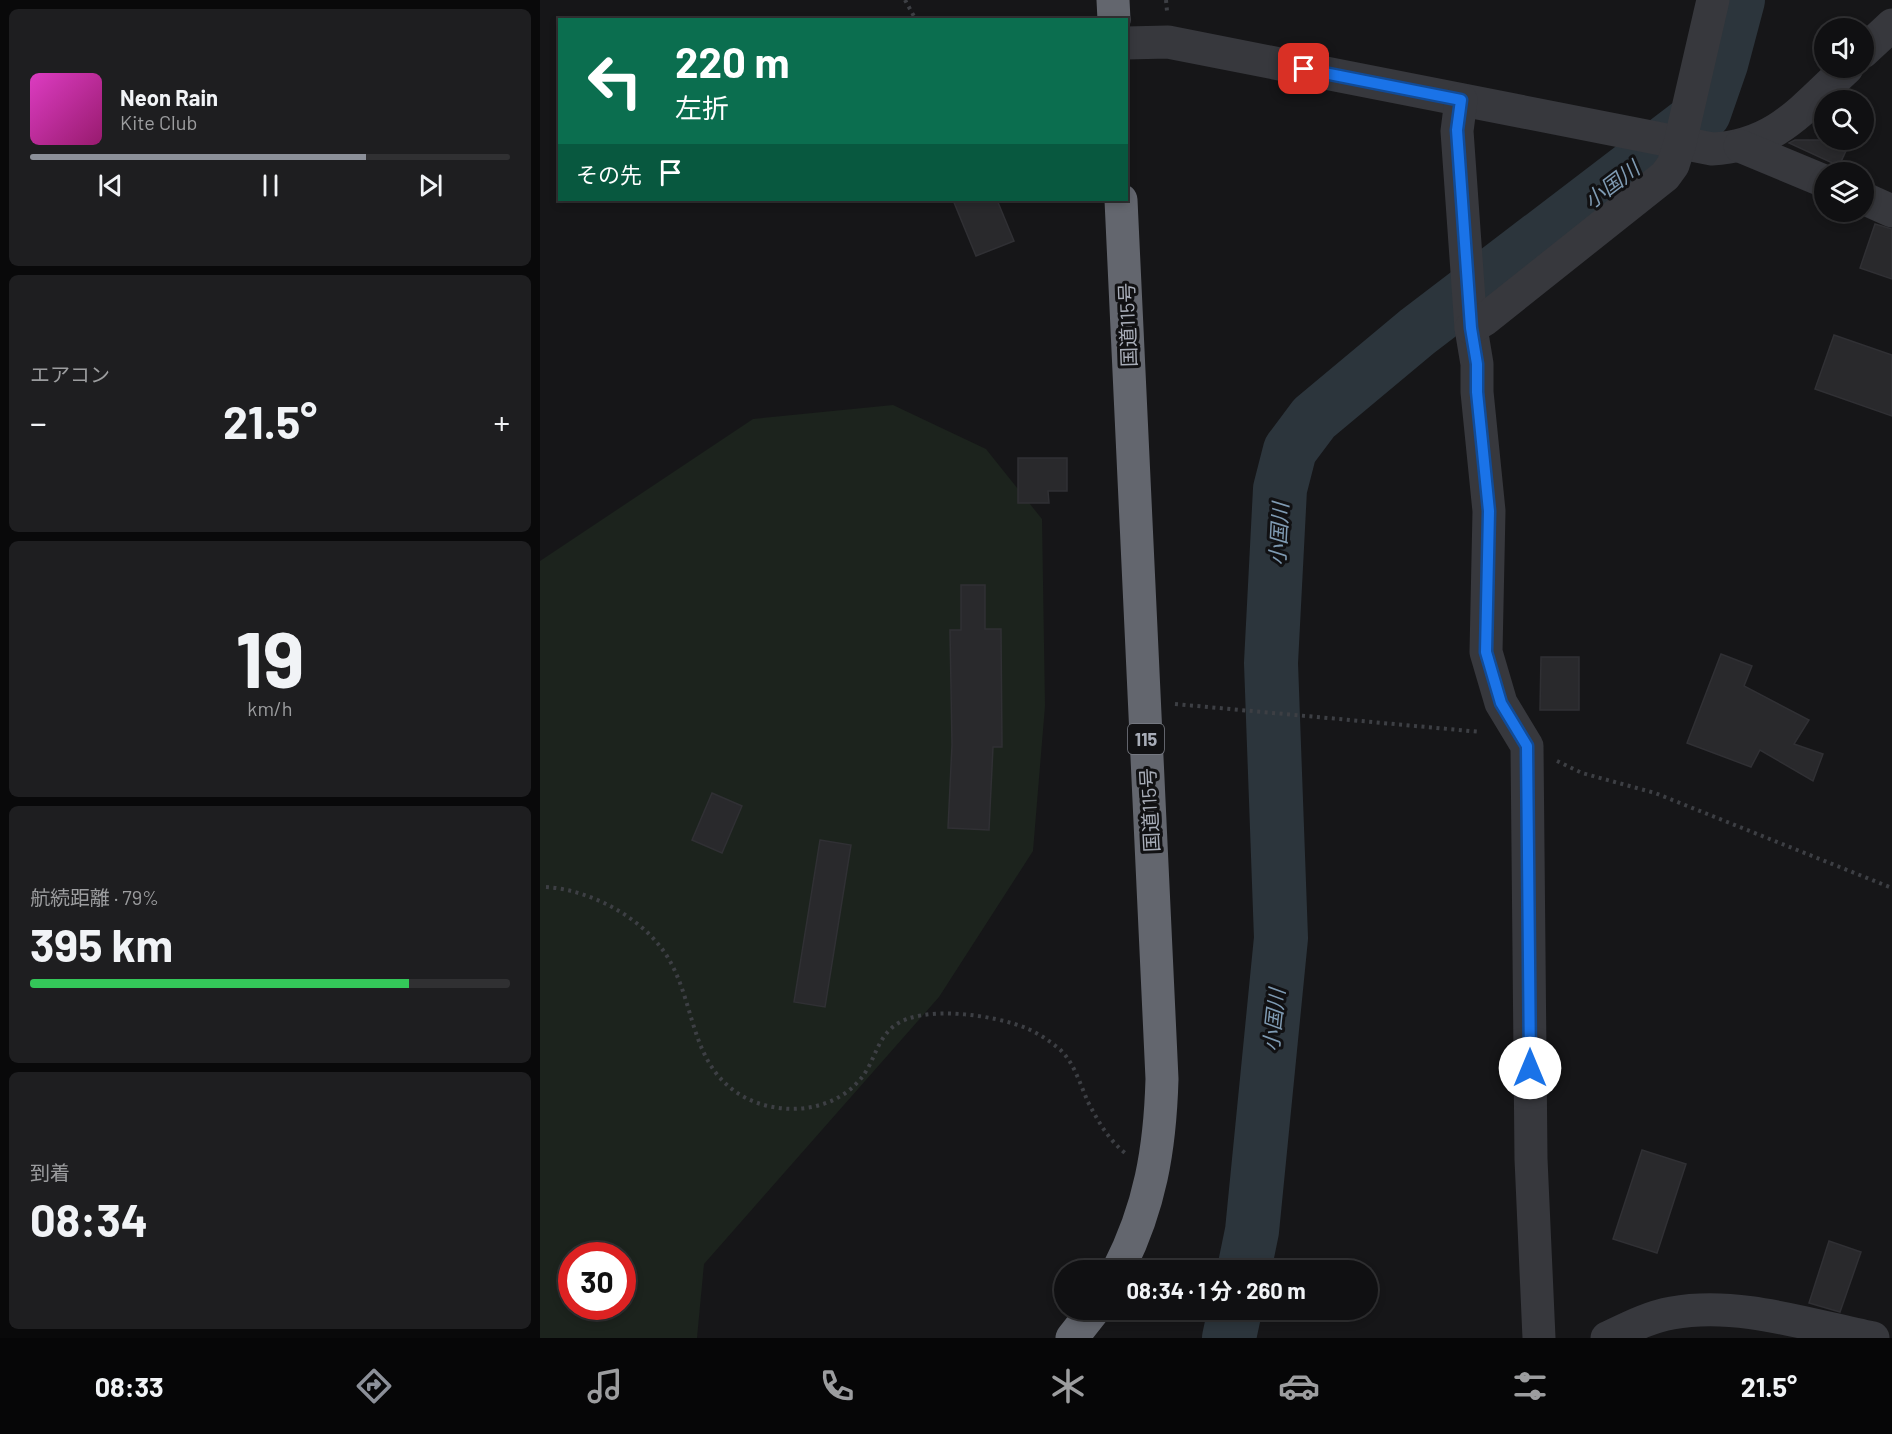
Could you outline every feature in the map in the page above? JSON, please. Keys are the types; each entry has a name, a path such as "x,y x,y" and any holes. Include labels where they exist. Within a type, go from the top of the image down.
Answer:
{"highway":[{"path":"1113,0 1114,18"},
{"name":"国道115号","path":"1121,201 1162,1050 1161,1117 1155,1167 1141,1221 1123,1260"}],"street":[{"path":"1471,328 1665,176 1673,165 1680,143 1713,0"},
{"path":"1874,42 1892,26"},
{"path":"1128,43 1168,42 1712,149 1740,146 1772,134 1836,78"},
{"path":"1461,100 1457,130 1471,328 1477,364 1477,392 1489,511 1486,652 1501,703 1527,746 1531,1160 1539,1338"},
{"path":"1740,146 1814,177"},
{"path":"1874,203 1892,211"},
{"path":"1607,1338 1639,1323 1670,1313 1727,1309 1873,1338"}],"path":[{"path":"905,0 915,18"},
{"path":"546,887 592,896 633,921 651,938 673,966 694,1033 713,1070 745,1097 768,1105 788,1108 828,1104 842,1097 860,1080 878,1044 893,1026 911,1016 951,1014 990,1018 1027,1028 1059,1048 1078,1077 1088,1101 1112,1142 1130,1157 1155,1167"}],"shaded area":[{"path":"893,405 986,449 1042,519 1045,706 1033,851 939,997 704,1264 697,1338 540,1338 540,561 753,419"}],"building":[{"path":"1795,140 1814,140 1814,150 1846,150 1841,162 1830,162 1789,143"},
{"path":"953,201 997,201 1014,241 976,256"},
{"path":"1875,224 1892,229 1892,279 1860,268"},
{"path":"1834,335 1892,355 1892,416 1815,389"},
{"path":"1018,458 1067,458 1067,491 1048,491 1049,503 1018,503"},
{"path":"961,585 985,585 985,629 1001,629 1002,747 993,747 989,830 948,828 952,745 950,630 961,630"},
{"path":"1721,654 1752,666 1744,686 1809,720 1794,744 1823,754 1813,781 1760,750 1751,767 1687,743"},
{"path":"1541,657 1579,657 1579,710 1540,710"},
{"path":"712,793 742,806 722,853 692,840"},
{"path":"820,840 851,845 825,1007 794,1002"},
{"path":"1642,1150 1686,1164 1657,1253 1613,1239"},
{"path":"1829,1241 1861,1252 1840,1312 1809,1303"}],"waterway":[{"name":"小国川","path":"1246,1260 1252,1231 1281,938 1271,663 1280,489 1290,450 1314,418 1417,332 1704,113 1721,64 1738,0"},
{"name":"小国川","path":"1229,1338 1233,1320"}],"route":[{"path":"1304,69 1461,100 1457,130 1471,328 1477,364 1477,392 1489,511 1486,652 1501,703 1527,746 1530,1068"}]}
